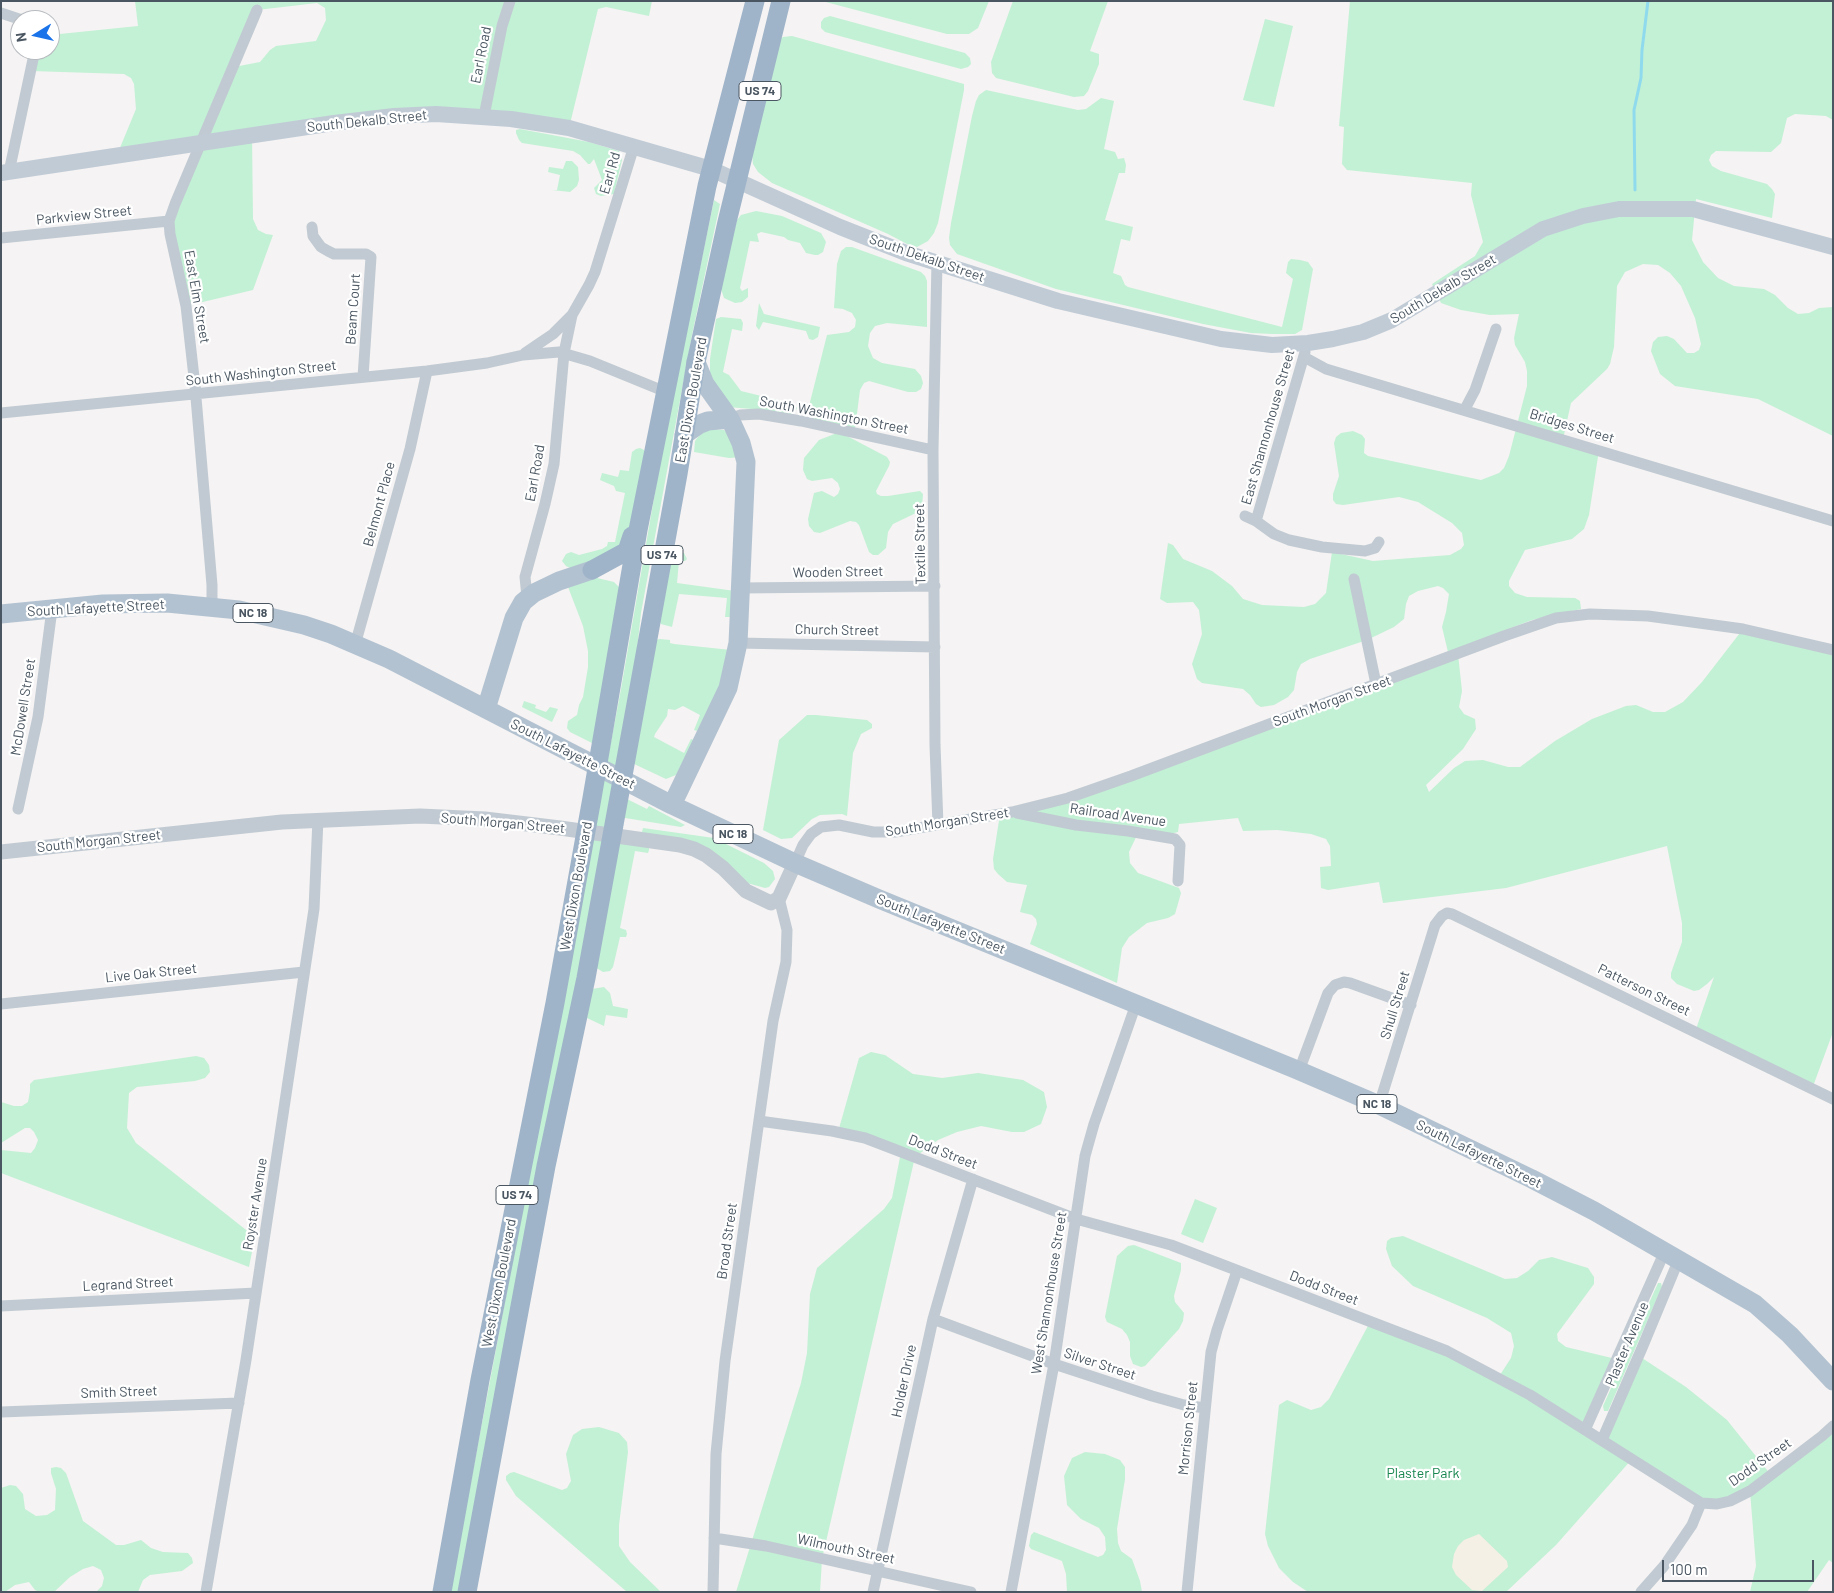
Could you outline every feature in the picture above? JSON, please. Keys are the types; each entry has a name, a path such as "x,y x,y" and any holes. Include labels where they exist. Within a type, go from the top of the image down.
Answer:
{"highway":[{"name":"East Dixon Boulevard","path":"592,798 638,530 711,169 755,1"},
{"name":"East Dixon Boulevard","path":"617,803 696,362 781,1"},
{"path":"592,570 628,551 632,534 638,530"},
{"path":"592,570 608,571 617,575 628,584"},
{"name":"West Dixon Boulevard","path":"442,1592 480,1380 551,1021 592,798"},
{"name":"West Dixon Boulevard","path":"467,1592 546,1166 580,1007 617,803"}],"main road":[{"name":"South Dekalb Street","path":"5,173 334,123 394,116 436,114 484,116 569,128 711,169 840,227 906,253 1058,301 1221,339 1306,350 1363,332 1392,320 1543,229 1583,216 1619,209 1693,209 1833,246"},
{"path":"666,802 728,688 738,643 747,471 741,442 730,419 705,384 696,362"},
{"path":"684,436 700,424 708,421 730,419"},
{"path":"486,710 514,618 519,608 534,593 559,581 592,570"},
{"name":"South Lafayette Street","path":"1,614 136,603 212,606 239,610 304,625 356,645 389,659 666,802 795,863 1379,1105 1532,1179 1594,1211 1755,1304 1790,1335 1833,1381"}],"street":[{"name":"Earl Road","path":"484,116 502,26 510,1"},
{"name":"East Elm Street","path":"212,606 212,585 196,395 186,306 170,234 169,221 257,10"},
{"path":"5,173 33,60"},
{"name":"Earl Rd","path":"572,315 594,272 616,208 634,146"},
{"name":"Parkview Street","path":"1,238 169,221"},
{"name":"Beam Court","path":"312,227 313,236 321,247 328,251 334,254 366,254 371,258 363,377"},
{"name":"Textile Street","path":"937,262 934,450 935,745 938,825"},
{"path":"564,352 572,315"},
{"name":"South Washington Street","path":"523,355 553,334 572,315"},
{"path":"1464,409 1475,390 1496,329"},
{"name":"Bridges Street","path":"1306,350 1326,369 1833,521"},
{"name":"East Shannonhouse Street","path":"1306,350 1251,518 1274,534 1289,540 1322,547 1365,551 1375,548 1379,542"},
{"name":"Earl Road","path":"528,597 525,577 554,464 564,352"},
{"name":"South Washington Street","path":"1,413 427,371 487,363 523,355 564,352 666,392"},
{"name":"Belmont Place","path":"356,645 410,449 427,371"},
{"name":"South Washington Street","path":"730,419 740,415 759,414 801,421 934,450"},
{"path":"1354,579 1376,684"},
{"name":"Wooden Street","path":"741,588 935,586"},
{"name":"McDowell Street","path":"18,809 38,716 52,609"},
{"name":"South Morgan Street","path":"1,852 318,819 420,816 485,819 638,839 694,849 706,855 746,891 771,903 779,898 811,834 825,826 839,824 885,833 1012,812 1068,798 1542,622 1590,614 1648,616 1743,629 1833,650"},
{"name":"Church Street","path":"738,643 936,647"},
{"name":"Railroad Avenue","path":"1012,812 1076,825 1175,839 1180,845 1178,881"},
{"name":"Royster Avenue","path":"206,1592 239,1403 314,909 318,819"},
{"name":"Broad Street","path":"713,1592 716,1454 724,1370 773,1021 786,962 788,942 786,922 779,898"},
{"name":"Patterson Street","path":"1442,916 1452,914 1833,1099"},
{"name":"Shull Street","path":"1379,1105 1435,925 1442,916"},
{"name":"Live Oak Street","path":"1,1004 304,972"},
{"path":"1299,1071 1328,994 1335,985 1344,982 1350,983 1411,1006"},
{"name":"West Shannonhouse Street","path":"1012,1592 1054,1364 1085,1156 1094,1124 1136,1004"},
{"name":"Dodd Street","path":"759,1120 865,1138 1076,1218 1171,1245 1447,1351 1530,1395 1701,1502 1717,1504 1750,1490 1833,1426"},
{"name":"Holder Drive","path":"873,1592 933,1319 972,1179"},
{"name":"Plaster Avenue","path":"1585,1430 1672,1255"},
{"name":"Plaster Avenue","path":"1602,1440 1642,1348 1672,1255"},
{"name":"Morrison Street","path":"1187,1592 1211,1352 1237,1271"},
{"name":"Legrand Street","path":"1,1306 256,1293"},
{"name":"Silver Street","path":"933,1319 1054,1364 1170,1402 1205,1408"},
{"name":"Smith Street","path":"1,1412 239,1403"},
{"path":"1641,1592 1669,1558 1692,1525 1701,1502"},
{"name":"Wilmouth Street","path":"714,1538 766,1546 971,1592"}],"green space":[{"path":"135,1 652,1 649,16 606,7 598,9 569,128 484,116 252,135 253,219 258,230 273,235 253,290 186,306 170,234 201,143 117,155 136,109 134,84 131,78 124,74 31,71 33,60 60,60 60,34 138,26","holes":["317,3 325,8 326,20 316,41 276,46 260,62 234,67 257,10"]},
{"path":"822,1 989,1 978,28 969,34 947,34"},
{"path":"1013,1 1108,1 1090,51 1099,54 1099,64 1084,96 1074,97 996,78 992,73 991,62"},
{"path":"1350,1 1833,1 1833,120 1826,116 1795,114 1787,118 1781,143 1771,152 1716,151 1711,155 1709,160 1712,166 1721,171 1767,184 1772,189 1775,194 1772,218 1696,199 1692,240 1703,262 1718,278 1734,286 1764,289 1775,295 1788,308 1798,314 1809,313 1819,308 1833,307 1833,436 1758,399 1675,386 1660,374 1651,351 1653,342 1658,337 1667,336 1674,339 1687,353 1694,353 1699,350 1701,344 1695,318 1681,286 1670,273 1658,265 1643,264 1625,272 1617,286 1614,347 1610,364 1571,403 1563,439 1599,450 1589,515 1584,529 1572,539 1525,550 1509,581 1509,586 1515,593 1527,597 1575,598 1580,601 1581,609 1532,620 1448,652 1442,627 1449,594 1438,586 1418,591 1409,596 1404,619 1394,627 1367,640 1310,659 1301,664 1297,672 1294,690 1288,697 1274,705 1261,707 1243,689 1202,683 1197,679 1192,664 1202,634 1199,610 1193,602 1167,603 1160,599 1168,543 1173,545 1183,559 1212,571 1232,586 1243,599 1262,605 1304,607 1315,604 1326,593 1332,552 1373,561 1450,555 1461,549 1464,545 1462,533 1452,523 1418,502 1399,497 1343,505 1336,504 1333,500 1333,494 1339,476 1334,443 1336,437 1341,433 1353,431 1362,435 1365,439 1364,453 1368,456 1481,480 1499,473 1504,468 1509,456 1527,386 1525,362 1515,345 1514,338 1519,314 1490,315 1461,310 1441,303 1432,284 1475,256 1483,242 1471,195 1472,183 1347,170 1342,164 1344,127 1339,126"},
{"path":"830,16 965,53 970,58 971,64 961,69 825,32 821,28 821,22 824,18"},
{"path":"1265,19 1293,26 1274,107 1243,100"},
{"path":"792,36 964,84 938,223 928,241 917,247 909,245 772,183 758,172 753,164 752,155 776,42 783,37"},
{"path":"986,90 1078,110 1086,109 1101,98 1114,101 1104,149 1115,152 1118,159 1124,158 1126,165 1125,173 1119,173 1105,220 1133,227 1130,241 1121,239 1113,273 1121,276 1125,285 1282,327 1293,279 1286,273 1288,262 1291,259 1308,262 1313,269 1302,330 1295,334 1251,333 1203,324 1056,289 957,254 950,245 951,223 972,116 979,95"},
{"path":"520,129 589,142 619,151 622,160 614,194 601,196 596,194 594,188 602,180 594,159 588,164 580,155 573,151 522,143 516,133 516,130"},
{"path":"566,161 572,161 578,167 579,180 577,186 570,192 552,190 557,190 560,175 548,172 549,167 563,169"},
{"path":"714,200 720,204 692,335 641,613 633,686 463,1592 450,1592 621,689 663,446"},
{"path":"756,211 782,216 821,233 826,242 823,252 815,255 806,253 800,243 784,237 761,232 757,234 759,242 750,241 740,288 742,291 748,288 748,297 742,302 735,303 724,298 720,286 737,220 741,215"},
{"path":"846,247 852,247 921,272 927,281 927,327 887,323 875,326 870,333 868,346 873,358 882,363 915,369 921,376 923,383 921,389 916,392 908,392 869,381 864,383 860,390 855,429 815,421 810,416 808,410 827,335 849,332 855,327 856,320 852,313 834,308 837,264 841,251"},
{"path":"759,303 764,314 820,327 818,337 813,340 809,339 806,331 763,322 759,330 756,326"},
{"path":"721,317 741,319 743,323 742,331 732,329 723,372 729,375 741,391 794,404 797,408 794,413 788,415 775,411 728,407 715,392 710,373 710,359 716,319"},
{"path":"711,429 724,430 731,435 741,457 729,458 694,452 695,441 704,432"},
{"path":"837,433 847,436 887,457 890,462 889,466 876,491 877,494 888,496 920,491 923,494 922,506 918,512 893,524 888,532 886,548 878,555 873,555 869,552 859,525 856,522 850,521 820,533 814,532 809,526 808,519 814,493 822,491 834,497 840,489 838,483 832,478 812,481 807,479 803,470 804,458 819,440"},
{"path":"640,448 644,450 645,455 629,538 609,556 570,568 566,566 562,561 566,554 571,552 579,555 602,549 607,546 608,542 615,542 625,493 616,491 614,486 600,480 602,473 618,477 620,470 629,471 632,452"},
{"path":"676,550 684,553 687,559 679,561 677,583 735,591 730,617 725,617 727,598 679,594 672,627 661,624 658,619 673,552"},
{"path":"597,578 614,582 620,588 596,745 570,732 567,728 568,721 577,715 583,697 588,667 588,651 583,626 568,587"},
{"path":"1743,629 1833,650 1833,1032 1812,1089 1695,1032 1714,977 1699,990 1694,991 1677,984 1671,978 1682,942 1682,923 1667,846 1506,888 1383,903 1379,882 1328,890 1321,888 1320,867 1331,866 1330,846 1326,839 1311,834 1277,830 1243,831 1238,818 1179,824 1178,832 1161,836 1138,833 1129,852 1130,863 1138,873 1179,888 1181,893 1175,914 1168,918 1147,923 1129,937 1122,948 1117,983 1030,944 1037,924 1036,919 1032,915 1020,912 1027,885 1007,882 994,869 993,859 1000,814 1068,798 1458,654 1462,691 1459,707 1464,714 1475,719 1476,729 1463,749 1426,785 1429,792 1454,768 1465,761 1483,760 1508,767 1520,767 1555,741 1592,719 1626,706 1636,705 1653,712 1665,712 1683,702 1702,682"},
{"path":"656,640 670,640 670,643 674,644 731,650 729,670 697,731 694,730 700,715 683,706 675,710 668,709 667,716 655,734 654,737 684,753 691,739 694,740 676,775 666,779 632,763"},
{"path":"524,701 536,705 535,708 546,712 550,707 558,709 552,722 522,707"},
{"path":"807,715 867,720 872,724 872,728 861,734 853,753 847,816 842,814 820,815 812,819 792,838 781,839 763,830 779,740"},
{"path":"623,797 647,809 649,806 685,825 681,827 619,817"},
{"path":"643,828 714,838 764,863 773,871 775,879 769,887 765,888 747,883 737,876 642,832"},
{"path":"617,842 649,847 649,850 648,853 635,851 620,928 626,930 627,934 626,937 620,937 613,967 610,971 603,972 595,967"},
{"path":"604,987 610,993 613,1006 628,1009 627,1018 606,1015 604,1026 587,1018 592,989"},
{"path":"871,1052 885,1055 913,1074 942,1078 978,1073 1023,1080 1044,1092 1047,1107 1041,1124 1024,1132 1012,1132 981,1126 957,1132 938,1140 915,1157 822,1559 820,1592 736,1592 801,1383 807,1353 810,1294 817,1268 884,1209 892,1198 901,1152 838,1132 859,1058"},
{"path":"196,1056 204,1058 209,1065 210,1072 205,1078 195,1081 137,1087 129,1093 127,1128 136,1143 255,1237 249,1267 1,1173 1,1150 31,1153 38,1140 30,1128 25,1128 1,1143 1,1102 22,1106 28,1102 30,1084 34,1080"},
{"path":"1195,1199 1217,1208 1203,1243 1181,1234"},
{"name":"Plaster Park","path":"1403,1236 1505,1279 1517,1278 1528,1271 1539,1260 1552,1257 1588,1268 1594,1277 1594,1284 1557,1334 1558,1341 1566,1347 1616,1359 1585,1429 1601,1440 1639,1356 1686,1387 1727,1420 1771,1475 1833,1426 1833,1563 1829,1560 1807,1592 1750,1592 1756,1566 1750,1491 1709,1504 1632,1459 1556,1545 1506,1592 1308,1592 1293,1582 1279,1568 1268,1546 1265,1534 1279,1405 1287,1400 1311,1410 1321,1407 1329,1399 1370,1322 1498,1378 1511,1358 1514,1346 1511,1333 1487,1318 1413,1286 1392,1266 1386,1249 1387,1241 1391,1238"},
{"path":"1134,1245 1181,1263 1174,1296 1175,1302 1184,1313 1179,1329 1145,1366 1141,1367 1133,1364 1130,1356 1130,1342 1127,1335 1122,1329 1107,1322 1105,1317 1117,1256 1128,1246"},
{"path":"1658,1283 1661,1283 1662,1287 1608,1411 1604,1411 1603,1406"},
{"path":"599,1427 619,1433 627,1442 628,1452 619,1525 619,1546 630,1562 661,1592 627,1592 516,1496 506,1480 506,1476 514,1472 562,1490 567,1488 571,1481 566,1454 573,1435 582,1429"},
{"path":"1085,1452 1105,1454 1120,1460 1125,1467 1125,1479 1117,1529 1118,1543 1121,1551 1132,1559 1142,1592 1067,1592 1066,1574 1062,1561 1031,1549 1029,1546 1031,1535 1034,1532 1098,1557 1103,1555 1106,1550 1105,1537 1099,1528 1081,1519 1067,1505 1064,1476 1072,1458"},
{"path":"51,1468 61,1468 66,1473 83,1521 116,1545 124,1545 141,1540 151,1548 163,1552 188,1553 193,1563 182,1571 150,1575 143,1580 138,1592 96,1592 102,1586 104,1578 101,1570 93,1566 83,1569 70,1577 54,1592 39,1592 29,1582 15,1585 5,1592 1,1592 1,1488 10,1485 16,1486 23,1494 25,1509 36,1516 47,1515 55,1510 56,1489"}],"sand":[{"path":"1479,1534 1507,1561 1508,1567 1482,1591 1472,1590 1456,1575 1452,1567 1454,1554 1458,1546 1464,1540"}],"waterway":[{"path":"1635,190 1634,110 1641,78 1642,50 1648,1"}]}
